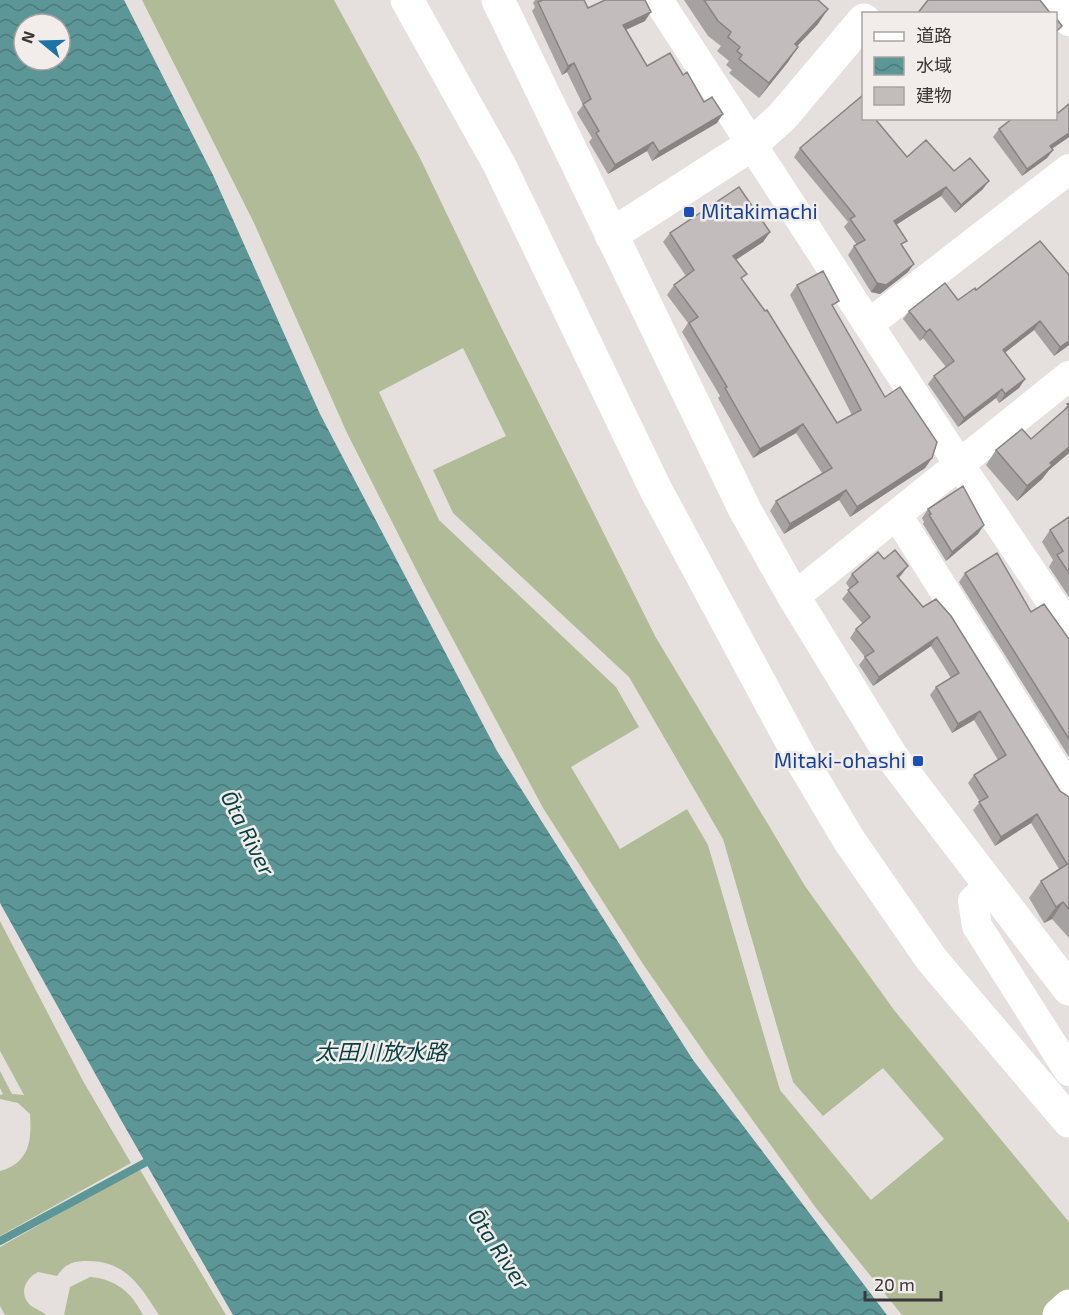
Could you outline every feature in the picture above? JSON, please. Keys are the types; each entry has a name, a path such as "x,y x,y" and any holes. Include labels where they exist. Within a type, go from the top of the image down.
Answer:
{"street":[{"path":"407,0 499,164 655,488 801,760 849,840 932,960 1069,1121"},
{"path":"498,0 745,510 794,597 892,757 989,885 1064,973"},
{"path":"658,0 960,464 1069,627"},
{"path":"871,12 880,0"},
{"path":"1051,0 1069,21"},
{"path":"611,235 751,145 782,117 862,22"},
{"path":"869,324 1069,169"},
{"path":"794,597 1069,376"},
{"path":"897,515 1069,790"},
{"path":"989,885 973,901 977,926 1069,1071"},
{"path":"1059,1315 1069,1306"}],"green space":[{"path":"142,0 334,0 419,156 500,325 655,636 805,886 894,1010 1069,1222 1069,1301 1052,1315 902,1315 816,1208 643,964 543,808 424,585 347,433 254,223","holes":["463,348 506,436 433,470 453,513 629,677 723,839 793,1082 823,1116 883,1068 944,1139 871,1200 780,1090 708,845 687,809 620,849 571,767 639,727 616,687 439,520 379,392"]},
{"path":"0,921 83,1081 131,1163 0,1236 0,1171 17,1163 27,1150 30,1114 18,1103 0,1099 0,1095 3,1094 0,1088 0,1071 12,1094 24,1095 0,1051"},
{"path":"139,1168 226,1315 159,1315 138,1285 122,1270 101,1262 88,1261 70,1264 57,1276 38,1272 30,1278 24,1291 26,1300 46,1315 5,1315 0,1306 0,1247"},
{"path":"90,1277 108,1281 122,1289 134,1300 143,1315 64,1315 70,1287"}],"water":[{"name":"太田川放水路","path":"0,0 124,0 213,175 320,414 497,751 693,1060 887,1315 233,1315 0,903"}],"building":[{"path":"584,0 588,8 605,0 645,0 651,12 623,25 647,66 670,53 683,75 687,72 704,102 712,97 723,114 659,152 653,142 615,165 596,133 599,131 583,104 591,99 574,63 568,66 538,2"},
{"path":"704,0 818,0 828,9 795,44 798,47 769,83 739,59 742,55 737,51 740,47 728,37 731,32 718,21"},
{"path":"928,0 1040,0 1049,12 919,12"},
{"path":"1057,19 1062,26 1057,31"},
{"path":"862,96 862,120 876,120 907,157 926,140 954,171 970,158 989,181 961,205 946,187 894,221 907,241 901,244 914,264 886,285 877,283 854,246 865,240 850,219 855,216 800,148"},
{"path":"1069,104 1069,133 1050,146 1053,150 1027,169 999,129 1010,120 1057,120 1057,112 1058,113"},
{"path":"739,187 770,232 733,256 747,274 741,278 765,311 767,310 837,423 861,410 797,285 823,271 839,301 832,305 885,397 900,387 937,442 932,458 857,507 846,490 790,524 776,501 832,468 803,424 760,449 689,323 698,317 674,285 694,270 670,233"},
{"path":"1040,241 1069,275 1069,341 1060,347 1040,321 1003,350 1025,379 1005,394 1002,389 964,418 934,376 954,361 930,329 926,332 909,311 945,283 958,300 975,288 976,290"},
{"path":"1069,406 1069,447 1027,486 996,450 1022,429 1031,439"},
{"path":"963,486 984,525 952,552 929,515 931,514 928,509"},
{"path":"1069,517 1069,573 1057,555 1063,551 1050,530"},
{"path":"895,550 908,566 897,576 923,607 936,599 951,616 1060,791 1069,797 1069,863 1067,864 1037,814 1001,837 979,802 988,797 974,775 1006,755 980,711 958,724 936,687 959,673 937,637 879,677 865,657 874,651 856,629 870,617 848,590 858,582 852,574 878,552 884,559"},
{"path":"997,553 1031,612 1044,604 1069,639 1069,739 965,573"},
{"path":"1069,863 1069,909 1063,902 1056,907 1041,881"}],"waterway":[{"path":"0,1241 152,1159"}],"place":[{"name":"Mitakimachi","path":"689,212"},
{"name":"Mitaki-ohashi","path":"918,761"}],"water label":[{"name":"Ōta River","path":"248,833"},
{"name":"Ōta River","path":"499,1249"}]}
